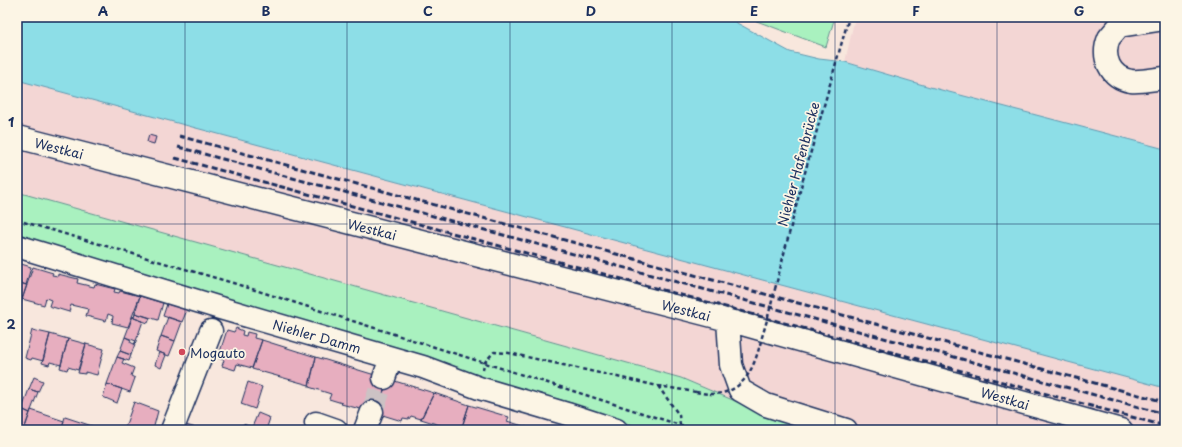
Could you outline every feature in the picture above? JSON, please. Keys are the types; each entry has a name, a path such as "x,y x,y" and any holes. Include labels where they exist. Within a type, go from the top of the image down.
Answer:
{"street":[{"path":"1165,19 1119,26 1109,39 1106,56 1111,70 1120,79 1132,81 1165,78"},
{"name":"Westkai","path":"17,137 728,320 1121,430"},
{"name":"Niehler Damm","path":"17,246 220,308 388,368 423,367 564,422 616,430"},
{"name":"Westkai","path":"728,320 731,365 740,390 766,405 846,430"},
{"path":"172,430 211,331"}],"path":[{"name":"Niehler Hafenbrücke","path":"484,363 494,352 509,353 658,386 712,394 727,391 736,387 748,376 756,360 802,183 848,17"},
{"path":"17,220 233,283 694,430"},
{"path":"658,386 679,415 680,425"}],"shaded area":[{"path":"855,17 1165,17 1165,149 930,87 845,62"},
{"path":"17,80 1165,388 1165,430 803,430 681,378 17,192"}],"green space":[{"path":"746,17 835,17 826,47"},
{"path":"17,192 681,378 803,430 646,430 568,402 427,362 215,295 17,236"}],"water":[{"path":"17,17 730,17 737,23 790,52 819,59 845,62 930,87 1165,149 1165,388 17,80"}],"building":[{"path":"149,135 156,137 154,144 147,142"},
{"path":"18,263 31,267 26,285 17,282"},
{"path":"33,267 53,273 52,275 58,276 58,274 78,279 77,283 94,287 95,284 115,289 114,292 119,293 120,291 140,296 128,327 112,323 113,316 108,314 106,321 86,316 88,309 71,305 69,312 49,306 51,300 46,298 44,305 22,299"},
{"path":"17,282 27,285 23,297 17,295"},
{"path":"18,296 23,297 18,312 17,299"},
{"path":"140,296 163,303 158,320 135,313"},
{"path":"167,304 187,310 182,322 163,316"},
{"path":"135,313 150,318 148,323 134,318"},
{"path":"133,316 134,318 143,321 136,341 125,337"},
{"path":"168,317 182,322 175,341 161,336"},
{"path":"236,328 243,331 242,335 246,336 247,332 255,334 254,338 262,340 252,368 237,364 235,370 222,366 224,360 218,358 227,330 234,332"},
{"path":"32,330 50,334 43,361 25,358"},
{"path":"50,334 68,339 61,365 50,362 49,365 42,363"},
{"path":"161,336 175,341 169,356 156,351"},
{"path":"125,337 131,340 130,342 134,344 136,341 131,355 120,351"},
{"path":"68,339 86,344 78,370 68,367 67,370 60,368"},
{"path":"262,340 316,357 309,385 252,369"},
{"path":"86,344 104,349 97,375 85,372 85,374 78,373"},
{"path":"120,351 131,355 129,361 117,357"},
{"path":"159,352 166,355 161,368 155,365"},
{"path":"117,357 124,359 122,363 134,368 131,376 135,378 130,392 107,384"},
{"path":"316,357 388,379 376,413 341,404 342,403 329,399 331,394 309,387"},
{"path":"34,377 43,381 38,392 29,389"},
{"path":"388,379 434,393 421,419 411,416 409,419 403,418 402,421 376,413"},
{"path":"248,382 262,387 255,409 241,404"},
{"path":"107,384 122,389 117,403 103,397"},
{"path":"29,389 38,392 30,413 22,409"},
{"path":"434,393 469,405 461,430 455,430 421,419"},
{"path":"134,402 158,411 153,430 124,430"},
{"path":"469,405 509,417 507,421 526,427 525,430 461,430"},
{"path":"23,410 30,413 24,430 17,430 17,415 21,417"},
{"path":"31,410 64,421 61,430 24,430"},
{"path":"258,413 270,418 266,430 260,430 252,427"},
{"path":"65,417 92,426 90,430 61,430"},
{"path":"243,424 252,427 251,430 241,429"},
{"path":"186,425 196,428 196,430 184,430"}],"tunnel":[{"path":"372,412 384,378"}],"railway":[{"path":"179,136 1165,402"},
{"path":"178,147 1165,414"},
{"path":"175,158 1165,426"}],"place":[{"name":"Mogauto","path":"182,352"}]}
